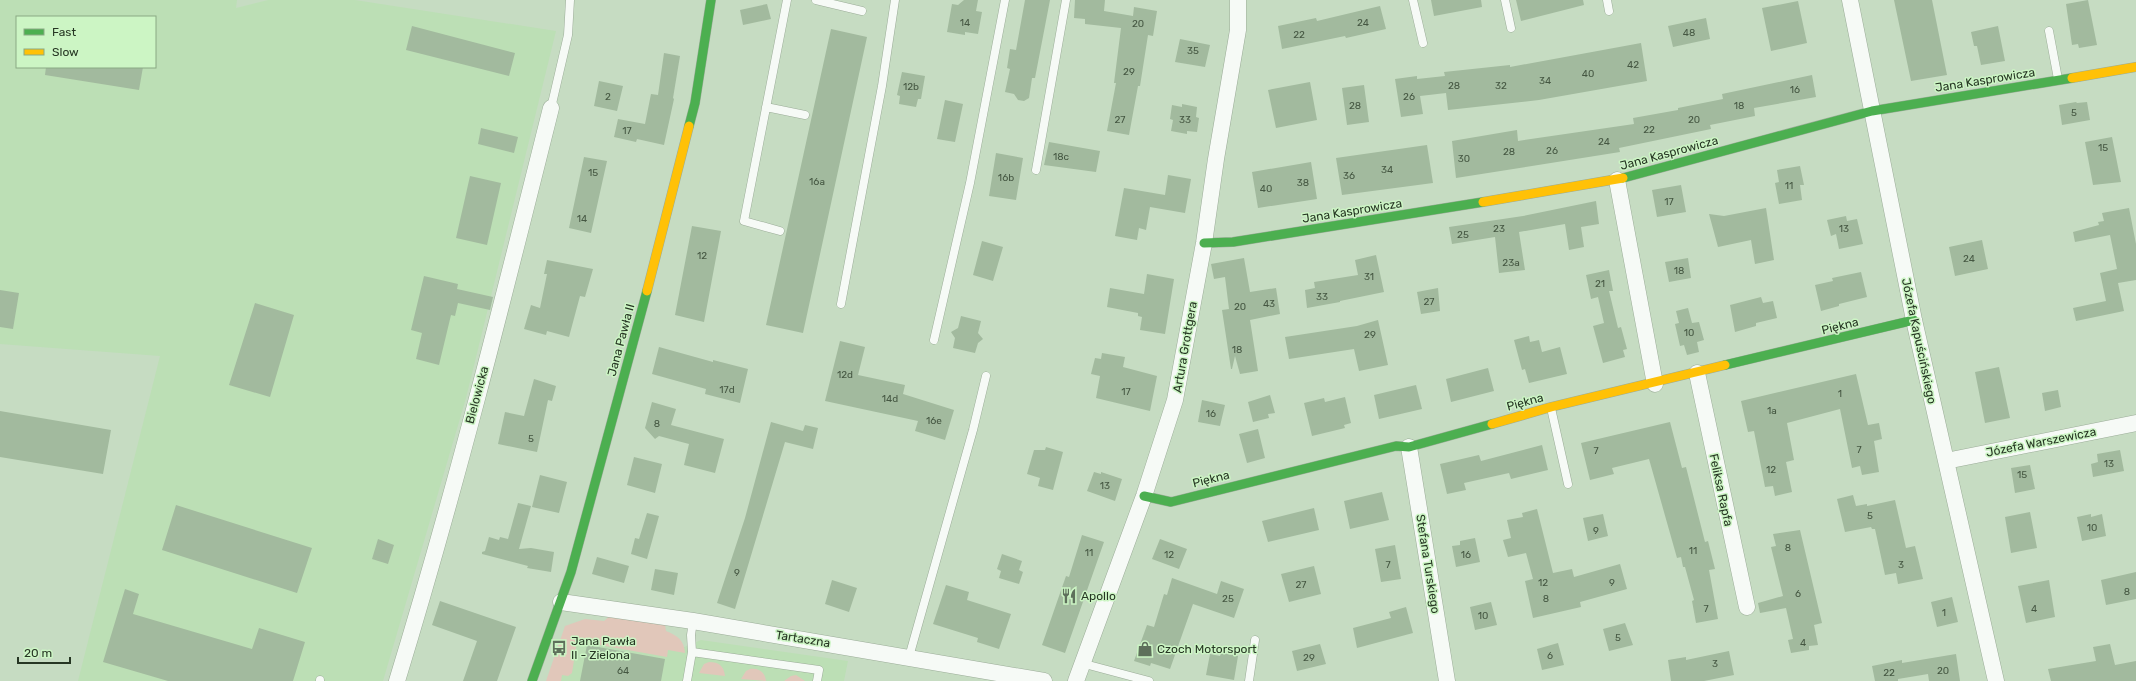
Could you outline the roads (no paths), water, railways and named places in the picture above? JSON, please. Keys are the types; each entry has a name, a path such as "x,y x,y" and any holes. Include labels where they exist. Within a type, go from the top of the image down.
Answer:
{"street":[{"name":"Jana Pawła II","path":"532,681 561,602 591,500 687,137 701,74 711,0"},
{"name":"Artura Grottgera","path":"1076,681 1081,663 1144,496 1175,400 1204,243 1216,159 1238,30 1238,0"},
{"name":"Józefa Kapuścińskiego","path":"1850,0 1914,320 1996,681"},
{"name":"Jana Kasprowicza","path":"1204,243 1233,242 1617,180 1872,111 2136,66"},
{"name":"Bielowicka","path":"397,681 428,579 551,108"},
{"path":"1617,180 1655,384"},
{"name":"Piękna","path":"1144,496 1170,502 1396,446 1409,447 1551,407 1655,384 1914,320"},
{"name":"Feliksa Rapfa","path":"1697,373 1747,607"},
{"name":"Józefa Warszewicza","path":"1946,461 2136,423"},
{"name":"Stefana Turskiego","path":"1409,447 1447,681"},
{"name":"Tartaczna","path":"561,602 693,621 1044,681"}],"lane":[{"path":"551,108 568,35 570,0"},
{"path":"780,231 744,221 788,0"},
{"path":"816,0 862,12"},
{"path":"842,304 882,86 895,0"},
{"path":"934,340 970,183 1005,0"},
{"path":"1036,170 1066,0"},
{"path":"1413,0 1423,43"},
{"path":"1505,0 1511,28"},
{"path":"1607,0 1609,10"},
{"path":"2049,31 2059,80"},
{"path":"766,107 805,115"},
{"path":"909,657 973,430 986,376"},
{"path":"1551,407 1568,484"},
{"path":"687,681 692,652 691,636 693,621"},
{"path":"1249,681 1255,640"},
{"path":"692,652 818,670 817,681"},
{"path":"1081,663 1149,681"}],"place":[{"name":"Apollo","path":"1069,596"},
{"name":"Jana Pawła II - Zielona","path":"559,648"},
{"name":"Czoch Motorsport","path":"1145,649"}]}
